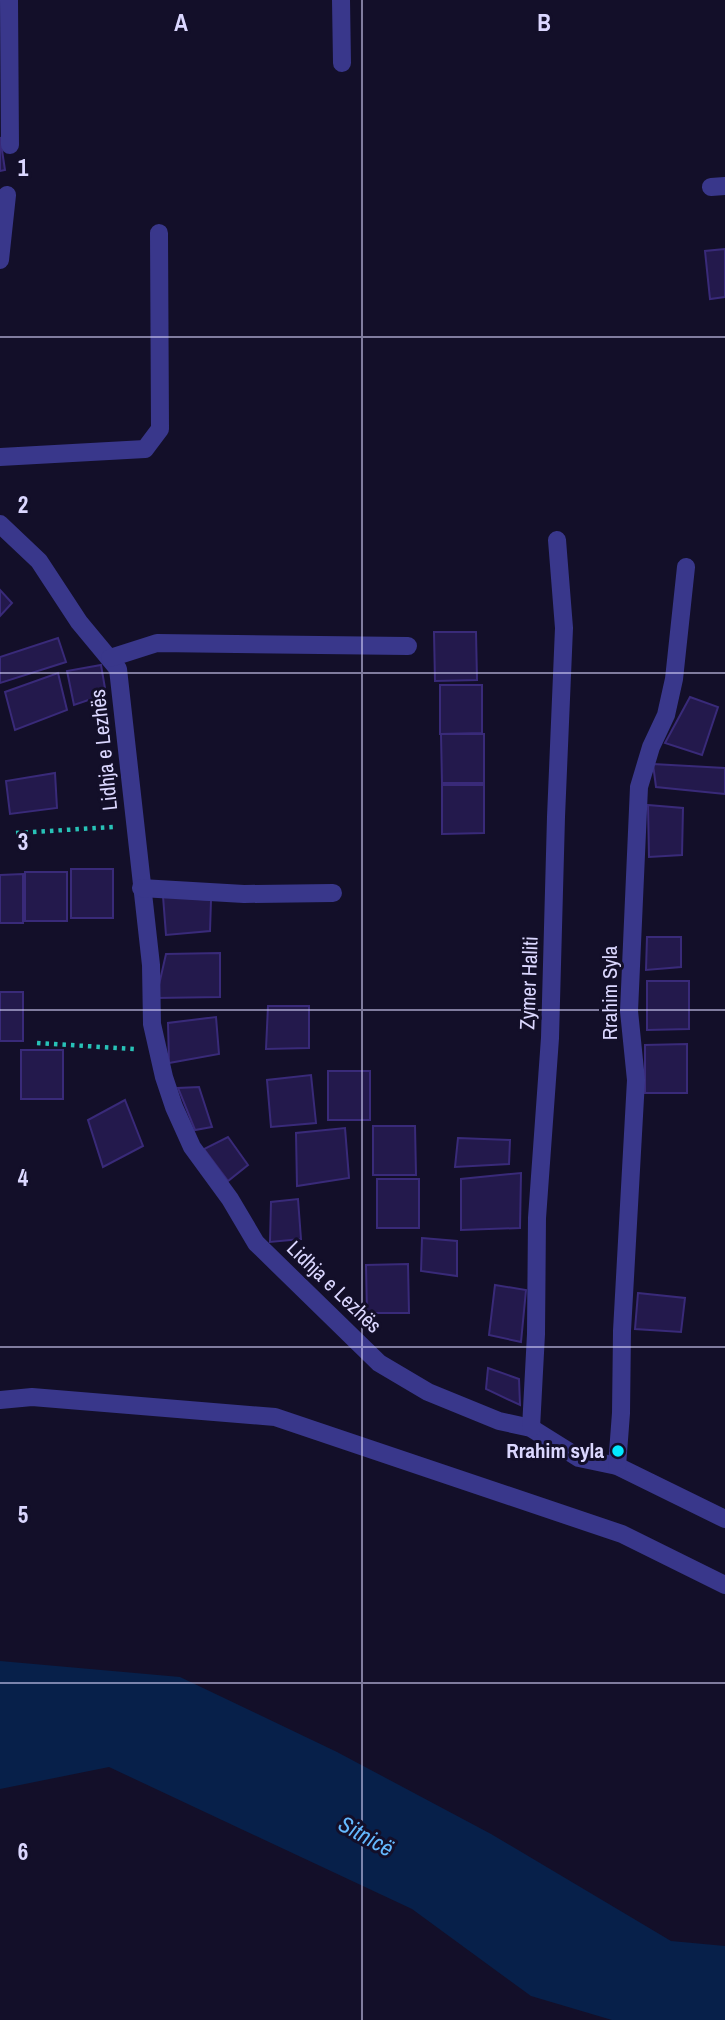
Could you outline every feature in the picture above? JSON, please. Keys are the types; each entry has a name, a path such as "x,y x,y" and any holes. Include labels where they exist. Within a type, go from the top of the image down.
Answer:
{"street":[{"path":"9,0 10,145"},
{"path":"341,0 342,63"},
{"path":"0,260 7,195"},
{"path":"0,457 145,449 160,429 159,233"},
{"name":"Lidhja e Lezhës","path":"0,524 39,561 79,622 118,669 151,965 152,1024 158,1050 174,1107 192,1147 230,1199 256,1243 380,1363 428,1392 499,1421 531,1428 579,1458 617,1466 725,1519"},
{"name":"Zymer Haliti","path":"531,1428 536,1334 537,1218 550,1038 564,628 557,540"},
{"name":"Rrahim Syla","path":"617,1466 636,1080 629,1011 639,787 651,747 666,715 674,679 686,567"},
{"path":"110,658 157,643 408,646"},
{"path":"141,888 244,894 333,893"},
{"path":"0,1400 33,1397 275,1417 622,1534 725,1585"}],"path":[{"path":"16,833 135,826"},
{"path":"37,1043 158,1050"}],"water":[{"name":"Sitnicë","path":"0,1661 180,1677 337,1752 491,1834 671,1941 725,1946 725,2020 612,2020 531,1996 412,1909 109,1767 0,1789"}],"building":[{"path":"0,137 5,170 0,171"},
{"path":"725,249 725,297 710,299 705,251"},
{"path":"0,590 12,603 0,616"},
{"path":"434,632 476,632 477,680 435,681"},
{"path":"58,638 66,662 0,683 0,657"},
{"path":"101,665 106,694 74,705 67,671"},
{"path":"58,673 67,710 15,730 5,692"},
{"path":"440,685 482,685 482,733 440,734"},
{"path":"690,697 718,707 702,755 665,743"},
{"path":"441,734 484,734 484,783 442,783"},
{"path":"653,764 725,768 725,794 656,787"},
{"path":"55,773 57,808 10,814 6,781"},
{"path":"442,785 484,785 484,833 442,834"},
{"path":"648,805 683,808 682,855 649,857"},
{"path":"71,869 113,869 113,918 71,918"},
{"path":"25,872 67,872 67,921 25,921"},
{"path":"23,874 23,923 0,923 0,875"},
{"path":"163,896 211,900 210,931 166,935"},
{"path":"647,937 681,937 681,967 646,970"},
{"path":"220,953 220,997 156,998 166,954"},
{"path":"647,981 689,981 689,1029 647,1030"},
{"path":"0,992 23,992 23,1041 0,1041"},
{"path":"268,1006 309,1006 309,1048 266,1049"},
{"path":"216,1017 219,1054 169,1063 168,1023"},
{"path":"687,1044 687,1093 645,1093 645,1045"},
{"path":"21,1050 63,1050 63,1099 21,1099"},
{"path":"328,1071 370,1071 370,1120 328,1120"},
{"path":"311,1075 316,1123 271,1127 267,1080"},
{"path":"199,1087 212,1127 195,1130 178,1088"},
{"path":"125,1100 143,1146 103,1167 88,1120"},
{"path":"373,1126 415,1126 416,1175 373,1175"},
{"path":"345,1128 349,1178 297,1186 296,1133"},
{"path":"228,1137 248,1165 228,1181 204,1149"},
{"path":"458,1138 510,1140 509,1164 455,1167"},
{"path":"521,1173 520,1228 461,1230 461,1179"},
{"path":"377,1179 419,1179 419,1228 377,1228"},
{"path":"298,1199 301,1239 270,1242 271,1202"},
{"path":"422,1238 457,1241 457,1276 421,1271"},
{"path":"408,1264 409,1313 367,1313 366,1265"},
{"path":"495,1285 526,1290 521,1342 489,1335"},
{"path":"638,1293 685,1298 681,1332 635,1329"},
{"path":"488,1368 519,1379 520,1405 486,1389"}],"place":[{"name":"Rrahim syla","path":"618,1451"}]}
